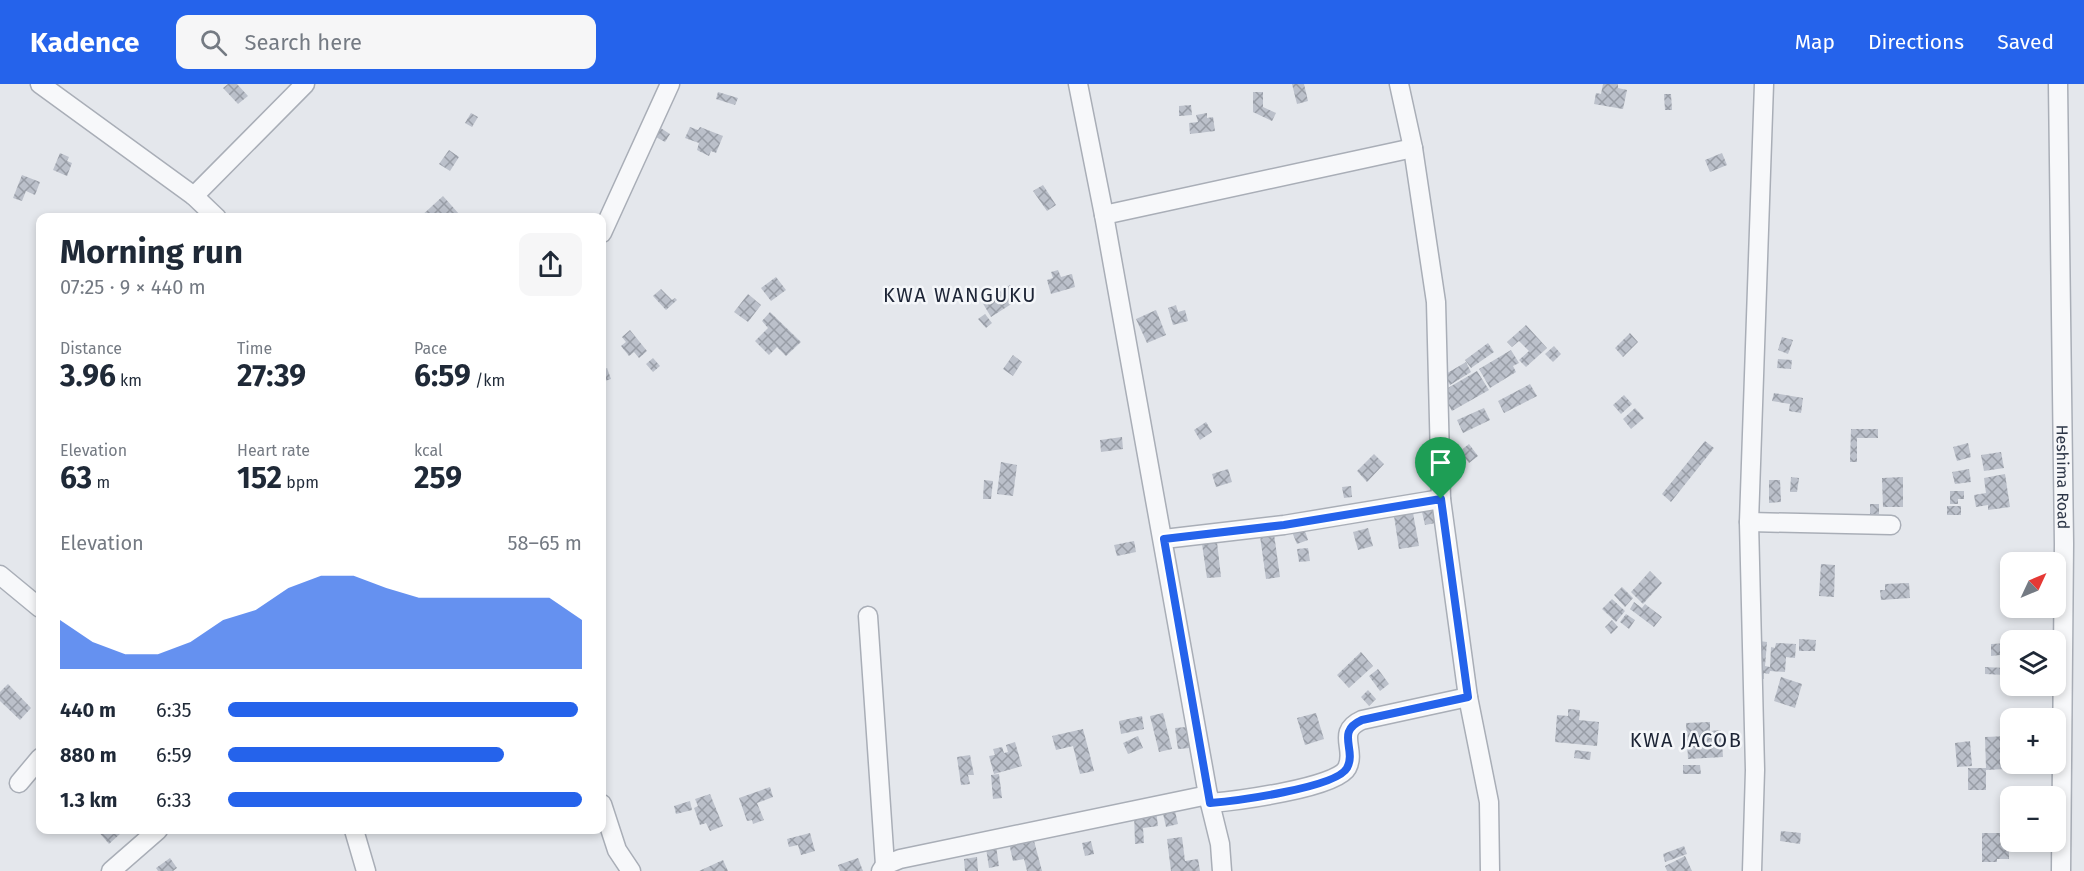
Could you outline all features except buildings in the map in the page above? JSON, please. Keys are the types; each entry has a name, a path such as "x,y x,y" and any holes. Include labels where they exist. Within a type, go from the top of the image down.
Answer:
{"street":[{"path":"40,84 194,196 212,213"},
{"path":"194,196 305,84"},
{"path":"606,224 670,84"},
{"path":"1078,84 1164,539 1209,799 1220,844 1222,871"},
{"path":"1400,84 1413,148 1436,302 1441,499 1468,697 1489,802 1490,871"},
{"path":"1752,871 1755,770 1749,522 1764,84"},
{"name":"Heshima Road","path":"2058,84 2064,532 2061,871"},
{"path":"1104,215 1413,148"},
{"path":"1164,539 1284,525 1441,499"},
{"path":"1749,522 1891,525"},
{"path":"4,585 36,605"},
{"path":"868,616 883,868 900,859 1209,799 1280,793 1334,778 1347,769 1350,760 1347,738 1353,724 1362,720 1468,697"},
{"path":"19,783 36,763"},
{"path":"606,816 617,850 631,871"},
{"path":"111,871 153,834"},
{"path":"355,834 366,871"}],"district":[{"name":"KWA WANGUKU","path":"960,295"},
{"name":"KWA JACOB","path":"1686,740"}],"route":[{"path":"1441,499 1468,697 1362,720 1353,724 1347,738 1350,760 1347,769 1334,778 1280,793 1210,803 1164,539 1284,525 1441,499"}]}
